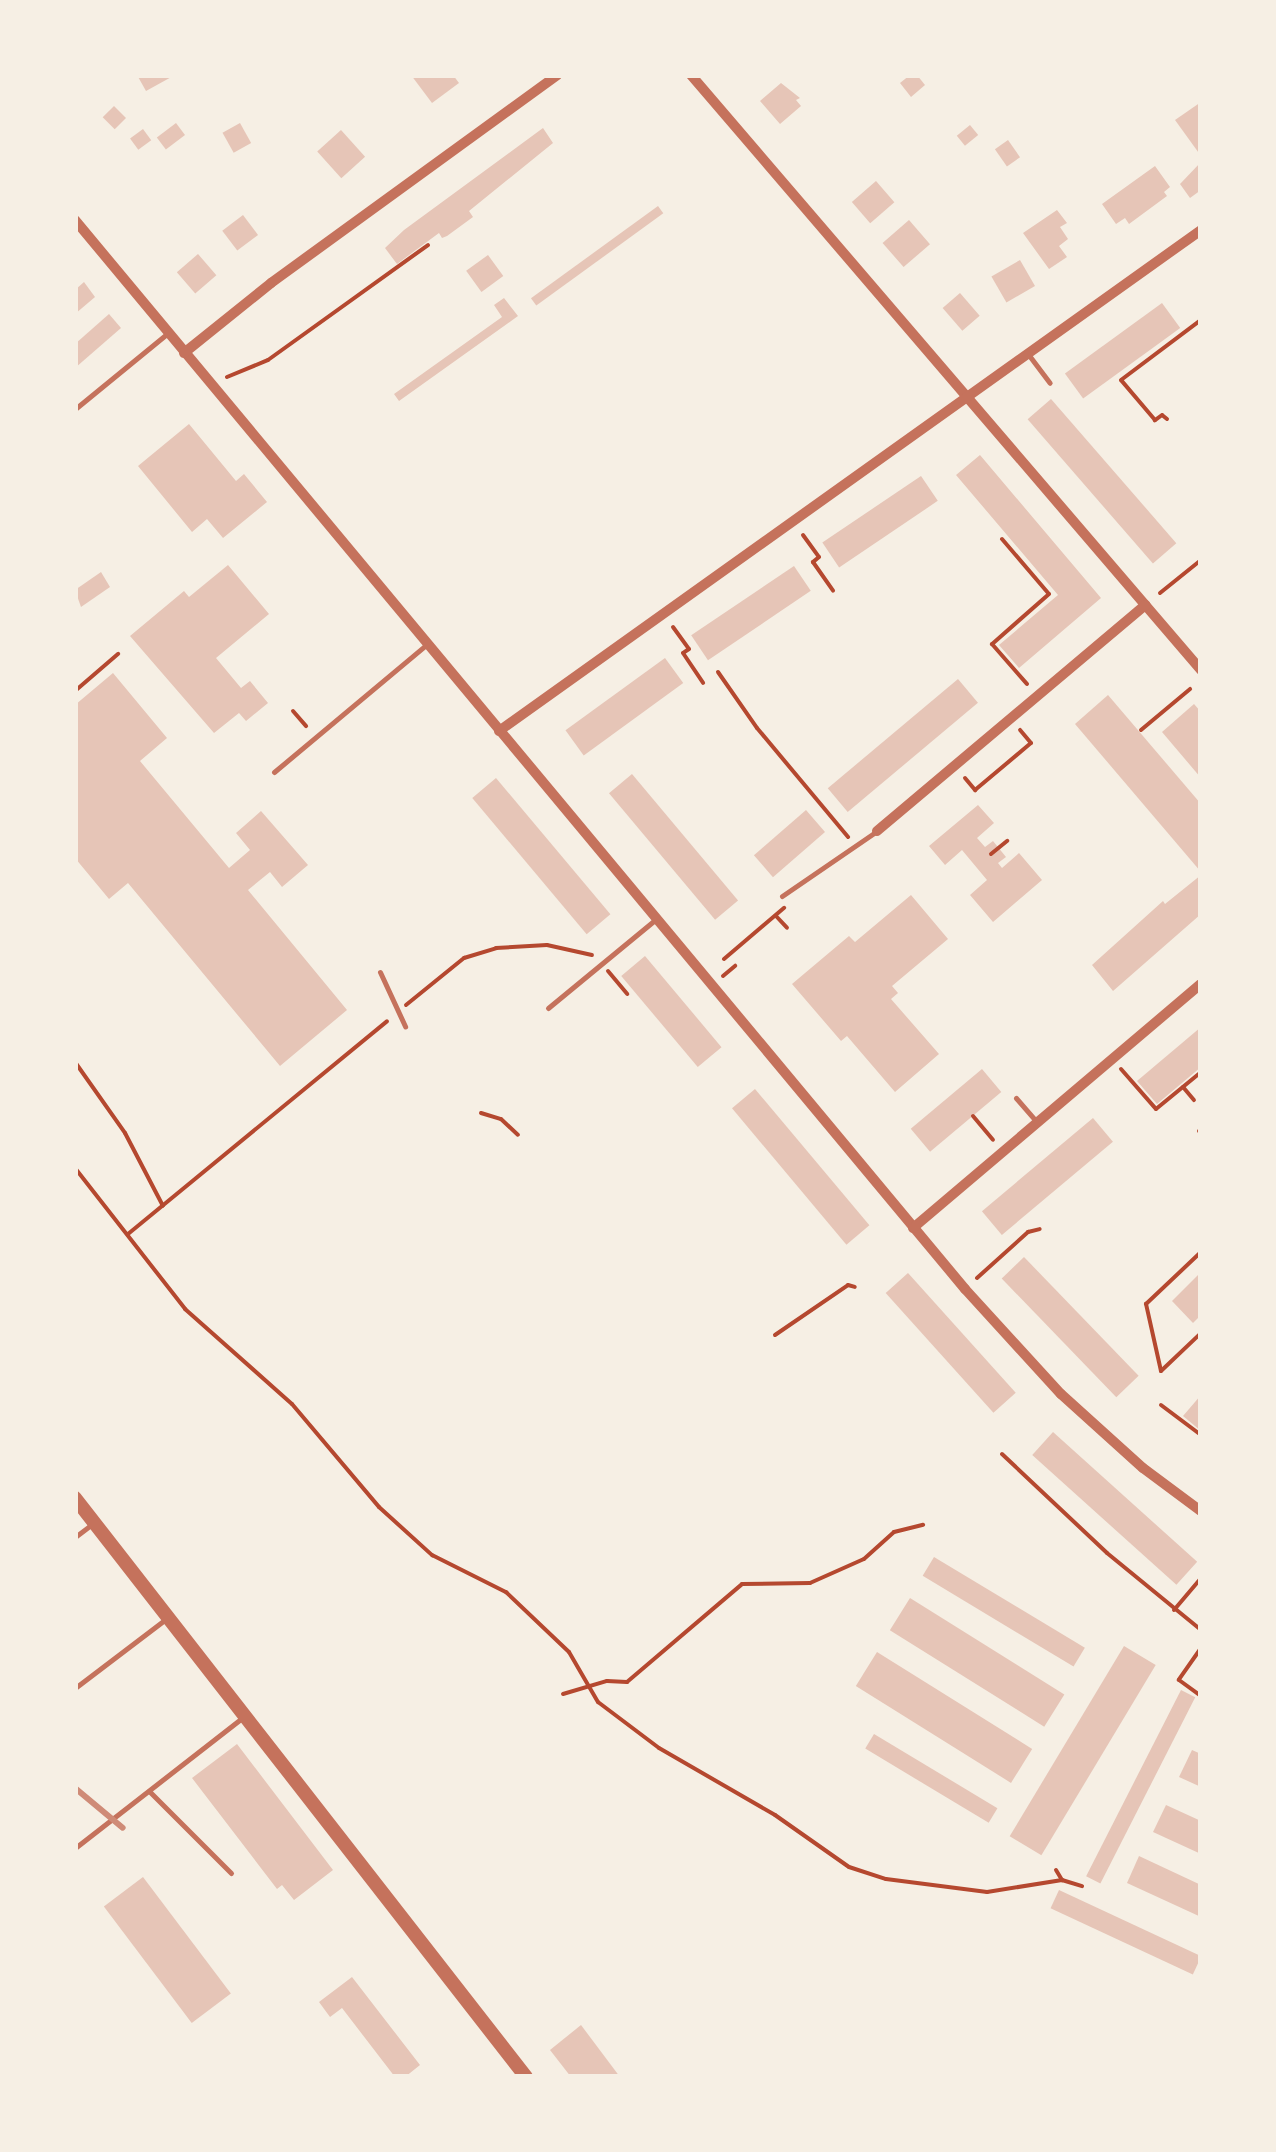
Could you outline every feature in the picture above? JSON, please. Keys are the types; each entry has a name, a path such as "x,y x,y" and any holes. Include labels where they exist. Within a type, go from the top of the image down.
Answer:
{"street":[{"path":"184,353 271,283 556,75"},
{"path":"691,75 1145,606 1199,663"},
{"path":"75,220 964,1289 1061,1394 1143,1468 1201,1511"},
{"path":"499,731 1201,230"},
{"path":"877,831 1145,606"},
{"path":"913,1228 1201,984"},
{"path":"75,1498 526,2077"}],"lane":[{"path":"75,409 168,333"},
{"path":"1028,353 1050,383"},
{"path":"274,772 427,644"},
{"path":"782,896 877,831"},
{"path":"548,1008 656,919"},
{"path":"380,972 405,1026"},
{"path":"1016,1098 1036,1122"},
{"path":"75,1537 94,1522"},
{"path":"75,1688 168,1617"},
{"path":"75,1848 246,1716"},
{"path":"149,1791 231,1873"}],"path":[{"path":"224,380 240,368 268,360 428,246"},
{"path":"1166,419 1162,415 1155,420 1120,380 1201,320"},
{"path":"803,534 820,558 813,562 834,591"},
{"path":"1002,539 1049,594 992,644 1027,684"},
{"path":"1160,593 1201,560"},
{"path":"673,626 689,649 683,654 704,683"},
{"path":"75,692 118,654"},
{"path":"718,672 757,728 848,836"},
{"path":"1141,730 1190,689"},
{"path":"293,711 302,721"},
{"path":"955,766 975,790 1031,743 1010,719"},
{"path":"990,854 1006,840"},
{"path":"775,915 786,928"},
{"path":"128,1234 464,958 496,948 547,945 590,955 612,954"},
{"path":"601,964 627,994"},
{"path":"1112,1058 1156,1109 1201,1072"},
{"path":"75,1062 125,1132 163,1206"},
{"path":"1183,1087 1194,1100"},
{"path":"481,1113 501,1119 518,1135"},
{"path":"973,1116 988,1135"},
{"path":"75,1168 185,1308 292,1404 379,1507 432,1555 506,1592 569,1652 598,1702 659,1748 775,1815 849,1867 886,1878 987,1892 1062,1880 1082,1886"},
{"path":"964,1289 1028,1232 1040,1229"},
{"path":"1201,1252 1146,1304 1161,1371 1201,1333"},
{"path":"775,1335 848,1286 855,1287"},
{"path":"1161,1405 1201,1435"},
{"path":"1002,1454 1201,1630"},
{"path":"564,1694 587,1685 627,1682 742,1584 810,1582 864,1560 894,1532 922,1524"},
{"path":"1174,1610 1201,1578"},
{"path":"1201,1648 1178,1680 1201,1696"},
{"path":"1056,1870 1062,1880"}],"building":[{"path":"137,75 175,75 146,91"},
{"path":"411,75 453,75 459,83 432,103"},
{"path":"917,75 925,85 911,97 900,83"},
{"path":"781,83 800,98 796,100 801,106 780,124 760,101"},
{"path":"1201,102 1201,156 1175,120"},
{"path":"114,106 126,118 115,129 103,117"},
{"path":"176,123 185,135 166,149 157,137"},
{"path":"240,123 251,143 234,153 223,133"},
{"path":"970,125 978,135 965,146 957,136"},
{"path":"543,128 553,143 469,211 473,217 447,236 442,238 439,233 397,264 385,248 404,230"},
{"path":"143,129 151,140 138,150 130,138"},
{"path":"341,130 365,157 341,178 317,151"},
{"path":"1008,140 1020,157 1007,166 995,149"},
{"path":"1201,162 1201,190 1190,198 1180,184"},
{"path":"1155,166 1170,187 1164,192 1167,196 1129,224 1125,218 1116,224 1102,204"},
{"path":"876,181 894,202 870,223 852,202"},
{"path":"658,206 663,213 536,306 531,298"},
{"path":"1057,210 1067,223 1060,227 1068,239 1059,246 1067,257 1049,269 1023,233"},
{"path":"243,215 258,235 237,251 222,231"},
{"path":"909,220 930,244 904,267 883,243"},
{"path":"198,254 216,275 195,294 177,272"},
{"path":"488,255 503,276 481,292 466,271"},
{"path":"1020,260 1035,286 1006,302 991,277"},
{"path":"84,282 95,297 75,314 75,290"},
{"path":"960,293 980,316 962,331 943,308"},
{"path":"504,298 518,316 399,401 394,394 502,317 494,305"},
{"path":"1162,303 1180,328 1083,399 1065,374"},
{"path":"109,314 121,328 75,368 75,344"},
{"path":"1051,399 1176,543 1153,563 1028,419"},
{"path":"189,424 236,481 244,474 267,502 223,538 207,519 192,532 138,466"},
{"path":"980,455 1101,598 1019,668 999,645 1058,595 956,475"},
{"path":"921,476 938,501 839,567 822,543"},
{"path":"228,565 269,614 216,658 241,688 250,681 268,703 246,721 239,713 214,733 130,636 184,591 189,597"},
{"path":"794,566 811,591 708,660 691,635"},
{"path":"101,572 110,587 81,607 75,590"},
{"path":"665,658 683,683 584,755 565,730"},
{"path":"113,673 167,738 140,761 229,868 250,850 236,833 261,811 308,865 282,887 270,872 248,890 347,1010 280,1066 128,883 109,899 75,858 75,705"},
{"path":"958,679 978,703 848,812 828,788"},
{"path":"1108,695 1201,804 1201,872 1075,724"},
{"path":"1194,704 1201,712 1201,778 1162,732"},
{"path":"632,774 738,900 715,920 609,793"},
{"path":"496,778 610,914 587,934 472,798"},
{"path":"978,805 994,823 977,838 985,847 993,841 1006,857 998,863 1002,868 1019,853 1042,880 993,922 970,895 987,880 962,850 945,865 929,846"},
{"path":"806,810 825,832 773,877 754,855"},
{"path":"1201,875 1201,914 1113,991 1092,965 1163,901 1165,904"},
{"path":"911,895 948,939 892,986 898,993 891,999 939,1054 895,1092 847,1036 841,1041 792,984 849,936 855,942"},
{"path":"645,956 721,1047 698,1067 621,976"},
{"path":"1201,1027 1201,1067 1157,1104 1137,1081"},
{"path":"982,1069 1001,1092 930,1152 911,1129"},
{"path":"755,1089 869,1225 846,1245 732,1108"},
{"path":"1093,1118 1113,1142 1002,1235 982,1211"},
{"path":"1024,1257 1139,1376 1116,1397 1002,1279"},
{"path":"1201,1272 1201,1315 1193,1323 1172,1301"},
{"path":"908,1273 1016,1393 993,1413 886,1293"},
{"path":"1201,1395 1201,1431 1183,1416"},
{"path":"1053,1432 1197,1562 1176,1585 1032,1455"},
{"path":"934,1557 1085,1648 1074,1667 923,1576"},
{"path":"910,1598 1064,1694 1044,1727 890,1630"},
{"path":"1124,1646 1156,1665 1041,1855 1010,1836"},
{"path":"877,1652 1032,1749 1011,1783 856,1686"},
{"path":"1181,1690 1195,1697 1100,1883 1086,1876"},
{"path":"874,1734 997,1808 989,1823 865,1749"},
{"path":"237,1744 333,1870 294,1900 282,1885 277,1889 192,1778"},
{"path":"1192,1750 1201,1754 1201,1787 1179,1777"},
{"path":"1166,1805 1201,1821 1201,1854 1153,1832"},
{"path":"1139,1856 1201,1885 1201,1917 1127,1883"},
{"path":"143,1877 231,1994 192,2023 104,1906"},
{"path":"1059,1890 1201,1956 1193,1974 1051,1908"},
{"path":"352,1977 420,2065 405,2077 395,2077 342,2008 330,2017 319,2002"},
{"path":"581,2025 620,2077 571,2077 550,2050"}],"railway":[{"path":"75,1788 123,1828"}]}
